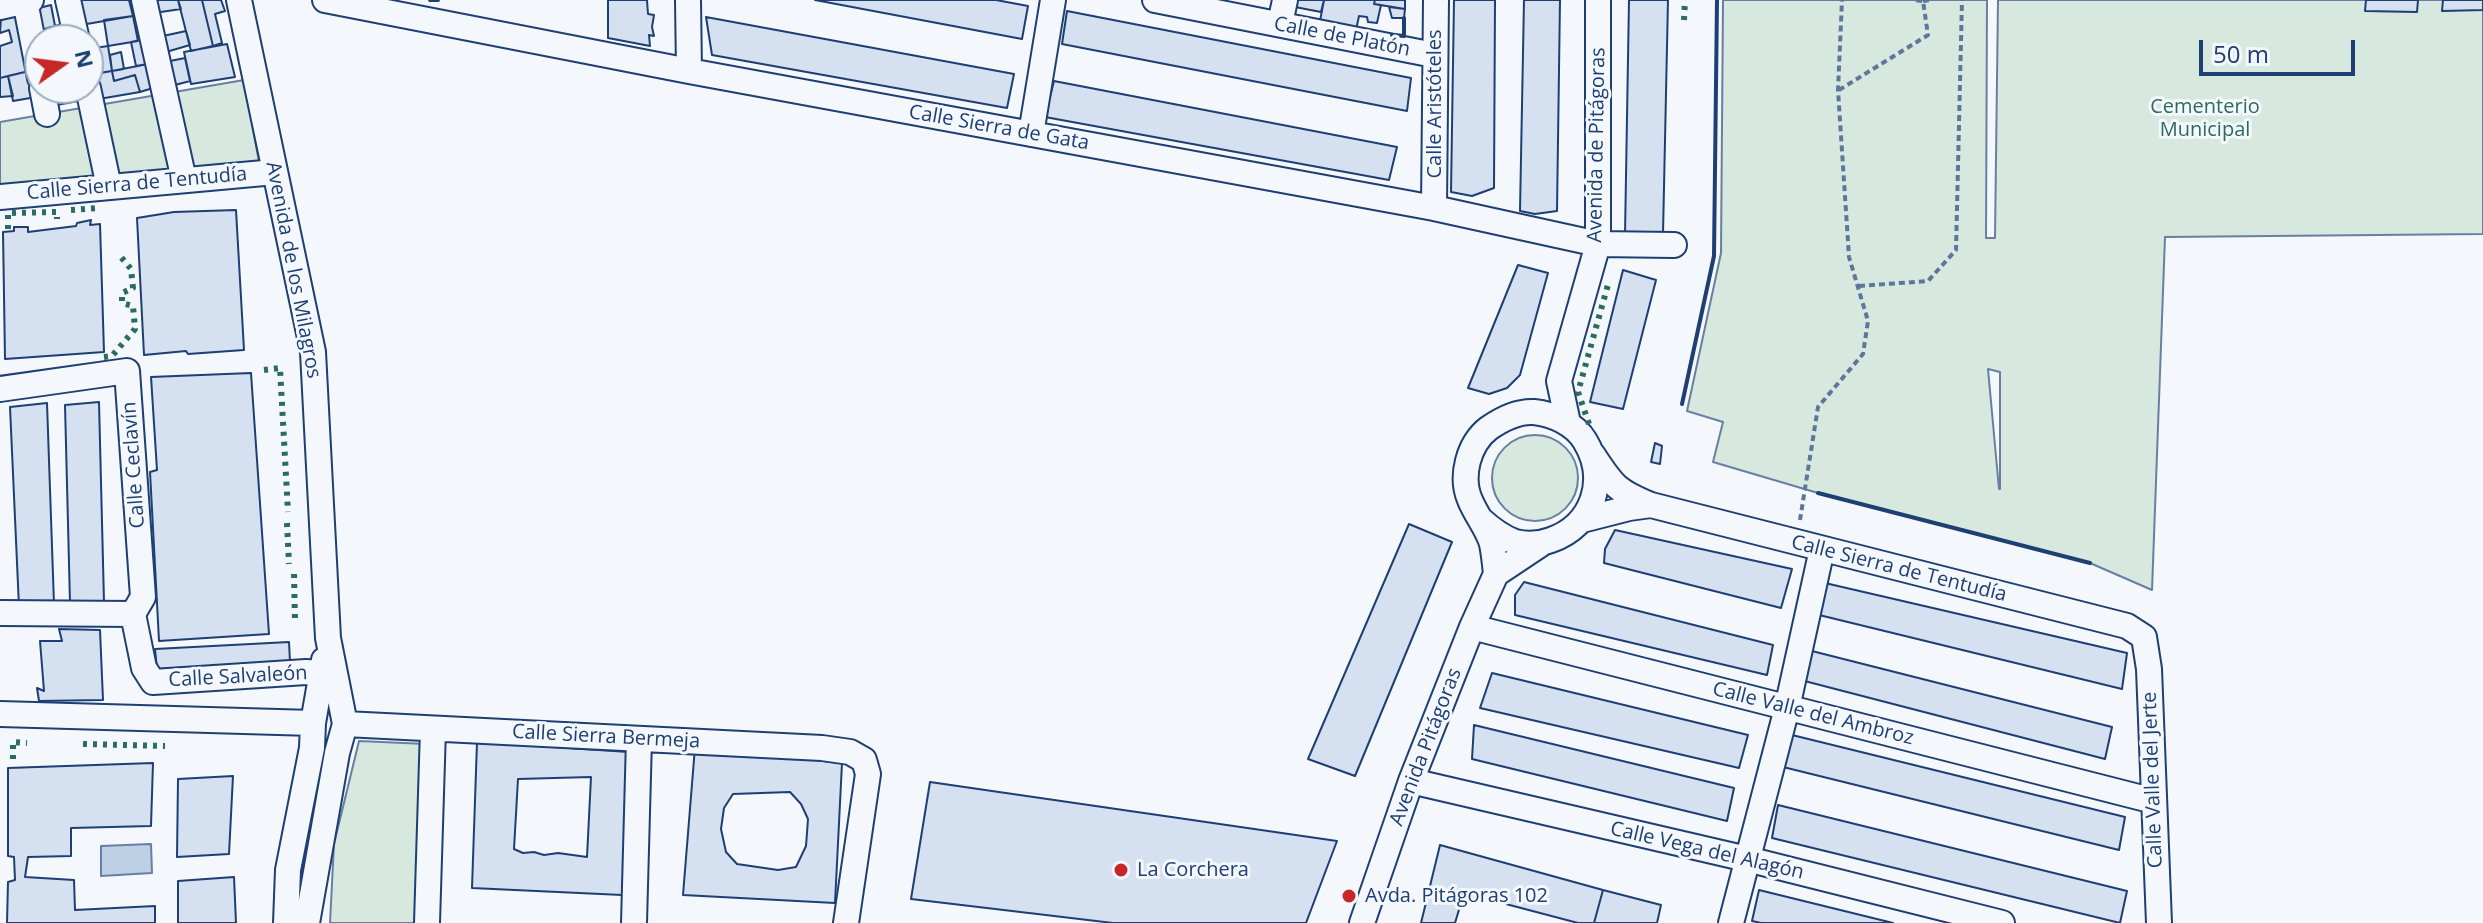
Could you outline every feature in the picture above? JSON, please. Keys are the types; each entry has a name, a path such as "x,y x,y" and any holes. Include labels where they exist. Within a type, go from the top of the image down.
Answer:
{"street":[{"path":"68,0 73,24"},
{"path":"144,0 184,180"},
{"name":"Calle Sierra de Gata","path":"325,0 689,71 1434,208 1598,244 1674,245"},
{"path":"688,0 689,71"},
{"path":"1031,134 1053,0"},
{"name":"Calle de Platón","path":"1155,0 1434,55"},
{"path":"1280,24 1285,0"},
{"name":"Calle Aristóteles","path":"1434,208 1436,0"},
{"name":"Avenida de Pitágoras","path":"1568,423 1559,381 1598,244 1598,0"},
{"path":"0,7 28,1 32,24"},
{"name":"Avenida de los Milagros","path":"247,4 275,172 313,352 328,638 345,724 337,753 307,923"},
{"path":"45,104 47,114"},
{"path":"91,104 109,187"},
{"name":"Calle Sierra de Tentudía","path":"0,197 275,172"},
{"name":"Calle Ceclavín","path":"0,389 127,371 143,597 133,614 144,668 153,682"},
{"path":"1523,412 1568,423 1582,436 1593,455 1597,488 1582,520 1565,535 1541,544 1496,574 1492,542 1468,497 1465,474 1471,451 1484,432 1502,419 1523,412 1559,381"},
{"name":"Calle Sierra de Tentudía","path":"1593,455 1612,485 1651,505 2127,626 2144,637"},
{"name":"Calle Sierra de Tentudía","path":"1582,520 1651,505"},
{"path":"1480,519 1497,535 1518,543 1541,544"},
{"path":"1731,923 1787,708 1822,549"},
{"name":"Avenida Pitágoras","path":"1362,923 1411,781 1496,574"},
{"path":"0,613 133,614"},
{"name":"Calle Valle del Ambroz","path":"1472,627 2154,801"},
{"name":"Calle Valle del Jerte","path":"2144,637 2149,669 2159,923"},
{"name":"Avenida de los Milagros","path":"286,923 288,870 312,748 313,723 328,638"},
{"name":"Calle Salvaleón","path":"153,682 322,673"},
{"path":"0,714 313,723"},
{"name":"Calle Sierra Bermeja","path":"345,724 822,748 850,752 864,760 868,774 846,923"},
{"path":"427,923 433,729"},
{"path":"634,923 639,739"},
{"name":"Calle Vega del Alagón","path":"1411,781 1747,859 2002,923"}],"path":[{"path":"1796,543 1818,407 1863,354 1868,321 1849,257 1838,90 1842,0"},
{"path":"1912,0 1932,0"},
{"path":"1858,286 1928,281 1956,250 1962,0"},
{"path":"1838,90 1928,35 1923,1"}],"green space":[{"name":"Cementerio Municipal","path":"1723,0 1987,0 1986,238 1995,238 1998,0 2483,0 2483,234 2165,237 2152,590 2090,563 1818,493 1713,462 1723,422 1687,411 1721,253","holes":["1988,369 2000,372 2000,489 1999,489"]},
{"path":"244,80 262,178 0,197 0,122"},
{"path":"1535,435 1559,442 1571,454 1578,478 1571,502 1559,514 1535,521 1511,514 1499,502 1492,478 1499,454 1511,442"},
{"path":"359,741 426,744 418,923 330,923 334,844"}],"water":[{"path":"151,844 152,873 101,876 101,846"}],"building":[{"path":"80,0 129,0 133,16 81,24"},
{"path":"151,0 178,0 181,9 154,13"},
{"path":"178,0 202,0 213,46 191,51"},
{"path":"202,0 221,0 225,11 215,14 222,43 213,46"},
{"path":"608,0 647,0 648,14 654,15 654,36 649,35 650,46 608,38"},
{"path":"815,0 996,0 1028,6 1022,39"},
{"path":"1287,0 1324,0 1321,12 1295,7"},
{"path":"1324,0 1375,0 1374,4 1381,5 1377,23 1359,16 1356,30 1320,21"},
{"path":"1375,0 1405,0 1405,9 1374,4"},
{"path":"1454,0 1495,0 1494,188 1472,196 1451,192"},
{"path":"1524,0 1560,0 1557,211 1535,214 1520,211"},
{"path":"1629,0 1668,0 1663,234 1625,235"},
{"path":"2366,0 2418,0 2417,12 2365,11"},
{"path":"2443,0 2483,0 2483,10 2442,11"},
{"path":"51,5 55,24 29,24 27,11"},
{"path":"1389,7 1405,9 1404,18 1392,18"},
{"path":"1067,11 1411,78 1407,111 1062,44"},
{"path":"18,12 24,44 24,72 0,78 0,46 12,42 9,30 0,33 1,18"},
{"path":"133,16 138,41 108,46 104,20"},
{"path":"706,17 1014,74 1007,108 712,55"},
{"path":"186,31 190,45 166,52 163,36"},
{"path":"145,39 148,64 136,66 131,42"},
{"path":"227,44 235,77 191,84 184,52"},
{"path":"108,46 112,71 104,72 104,47"},
{"path":"121,52 124,69 112,71 110,55"},
{"path":"185,58 190,81 175,85 170,61"},
{"path":"148,64 153,88 140,92 135,75 114,81 112,71"},
{"path":"112,71 114,81 135,75 140,92 104,98 104,72"},
{"path":"24,72 24,99 13,101 8,76"},
{"path":"8,76 13,96 0,97 0,78"},
{"path":"1054,81 1397,147 1389,180 1045,117"},
{"path":"236,210 244,350 144,355 137,218 174,212"},
{"path":"91,220 90,225 100,224 104,352 5,359 3,232 14,231 14,227 28,227 28,232 76,226 77,223"},
{"path":"1518,265 1548,273 1520,375 1507,388 1489,394 1468,388"},
{"path":"1623,270 1656,280 1623,409 1590,402"},
{"path":"251,373 269,634 159,641 150,472 157,470 151,377"},
{"path":"99,402 104,602 70,603 65,405"},
{"path":"47,403 54,604 19,607 10,407"},
{"path":"1655,443 1662,446 1660,464 1651,462"},
{"path":"1409,524 1452,542 1355,776 1308,759"},
{"path":"1615,530 1792,569 1781,608 1604,563 1605,549"},
{"path":"1524,582 1773,645 1767,675 1515,615 1515,595"},
{"path":"1825,583 2127,653 2122,689 1815,614"},
{"path":"59,629 100,630 103,700 39,701 37,688 44,691 40,641 62,641"},
{"path":"289,642 290,662 157,669 155,649"},
{"path":"1800,648 2112,727 2105,759 1793,678"},
{"path":"1492,673 1748,735 1739,768 1480,708"},
{"path":"1474,725 1734,788 1727,821 1472,759"},
{"path":"1788,734 2125,817 2119,850 1779,766"},
{"path":"477,742 629,752 622,895 472,888","holes":["591,777 587,857 523,853 514,849 518,779"]},
{"path":"695,747 842,763 835,903 683,895","holes":["790,792 801,804 808,819 806,846 796,867 778,870 737,864 726,852 721,829 724,808 733,794"]},
{"path":"153,763 151,826 71,828 71,856 28,857 25,877 74,880 75,910 155,906 155,923 7,923 8,882 15,880 14,857 8,856 8,768"},
{"path":"233,776 229,854 177,857 178,779"},
{"name":"La Corchera","path":"930,782 1337,841 1306,923 1113,923 911,899"},
{"path":"1778,805 2127,891 2120,923 1772,838"},
{"path":"1440,845 1603,890 1594,923 1578,923 1464,893 1455,923 1421,923"},
{"path":"234,877 236,923 178,923 178,881"},
{"path":"1603,890 1661,905 1657,923 1594,923"},
{"path":"1759,890 1893,923 1752,921"}],"hedge":[{"path":"1684,20 1685,0"},
{"path":"71,210 99,208"},
{"path":"8,229 8,213 57,212 57,219"},
{"path":"104,357 112,356 135,329 133,306 122,303 122,293 133,288 131,269 121,257"},
{"path":"1589,424 1578,392 1609,281"},
{"path":"264,370 280,368 288,512"},
{"path":"287,523 289,564"},
{"path":"294,574 295,622"},
{"path":"13,759 13,742 27,743"},
{"path":"83,744 165,746"}],"wall":[{"path":"430,0 438,0"},
{"path":"1682,404 1714,256 1717,0"},
{"path":"1392,35 1404,36 1404,18"},
{"path":"1818,493 2090,563"}],"place":[{"name":"La Corchera","path":"1121,870"},
{"name":"Avda. Pitágoras 102","path":"1349,896"}]}
